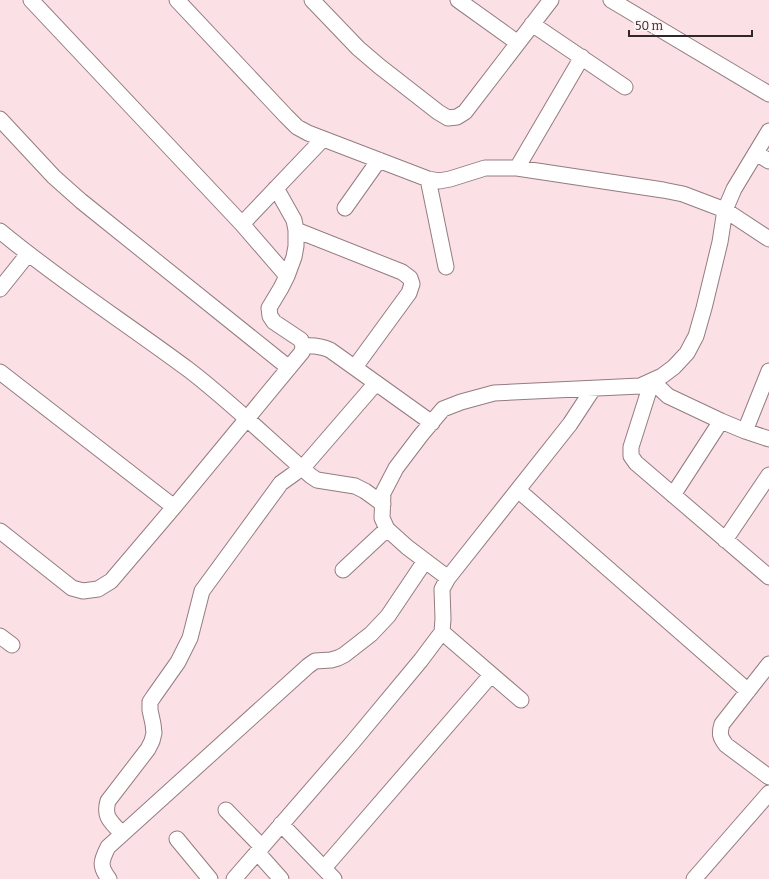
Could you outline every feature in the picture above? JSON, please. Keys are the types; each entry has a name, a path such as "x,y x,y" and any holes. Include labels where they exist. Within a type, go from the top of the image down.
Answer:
{"street":[{"path":"31,0 242,224 287,276"},
{"path":"177,0 297,127 323,139 428,179 450,179 485,168 517,168 634,185 683,194 725,210 769,239"},
{"path":"312,0 358,48 408,89 448,118 457,117 466,112 551,0"},
{"path":"458,0 518,42"},
{"path":"611,0 769,94"},
{"path":"532,24 625,86"},
{"path":"517,168 582,57"},
{"path":"0,119 54,177 81,201 289,368"},
{"path":"448,578 407,547 387,529 382,518 383,493 396,468 421,435 444,409 461,402 494,394 640,386 662,376 674,367 687,353 696,336 716,256 725,210 734,189 769,131"},
{"path":"242,224 323,139"},
{"path":"756,153 769,161"},
{"path":"345,208 379,160"},
{"path":"428,179 446,267"},
{"path":"0,531 72,588 83,591 98,589 111,581 302,352 303,346 301,340 274,322 270,316 269,308 287,276 296,246 296,230 294,220 276,188"},
{"path":"296,230 402,272 410,278 412,284 409,293 354,367"},
{"path":"0,231 28,254 190,371 247,419 310,476 317,480 355,486 365,491 383,504"},
{"path":"0,289 28,254"},
{"path":"303,346 323,346 330,350 432,423"},
{"path":"745,431 769,371"},
{"path":"0,372 174,507"},
{"path":"652,381 668,396 721,421 769,439"},
{"path":"652,381 631,447 631,456 636,463 769,577"},
{"path":"122,834 106,814 108,801 148,749 152,741 154,724 150,710 150,702 178,662 190,638 202,591 281,483 302,468 376,383"},
{"path":"234,879 422,660 442,632 442,588 448,578 570,424 593,388"},
{"path":"673,495 721,421"},
{"path":"725,540 769,475"},
{"path":"518,490 748,690"},
{"path":"343,570 387,529"},
{"path":"109,879 102,867 103,856 108,847 308,666 315,661 331,660 344,655 370,634 388,616 425,561"},
{"path":"442,632 521,700"},
{"path":"769,664 722,724 720,731 721,739 726,745 769,777"},
{"path":"281,824 329,874 492,675"},
{"path":"694,879 769,793"},
{"path":"226,810 282,879"},
{"path":"177,839 210,879"}]}
